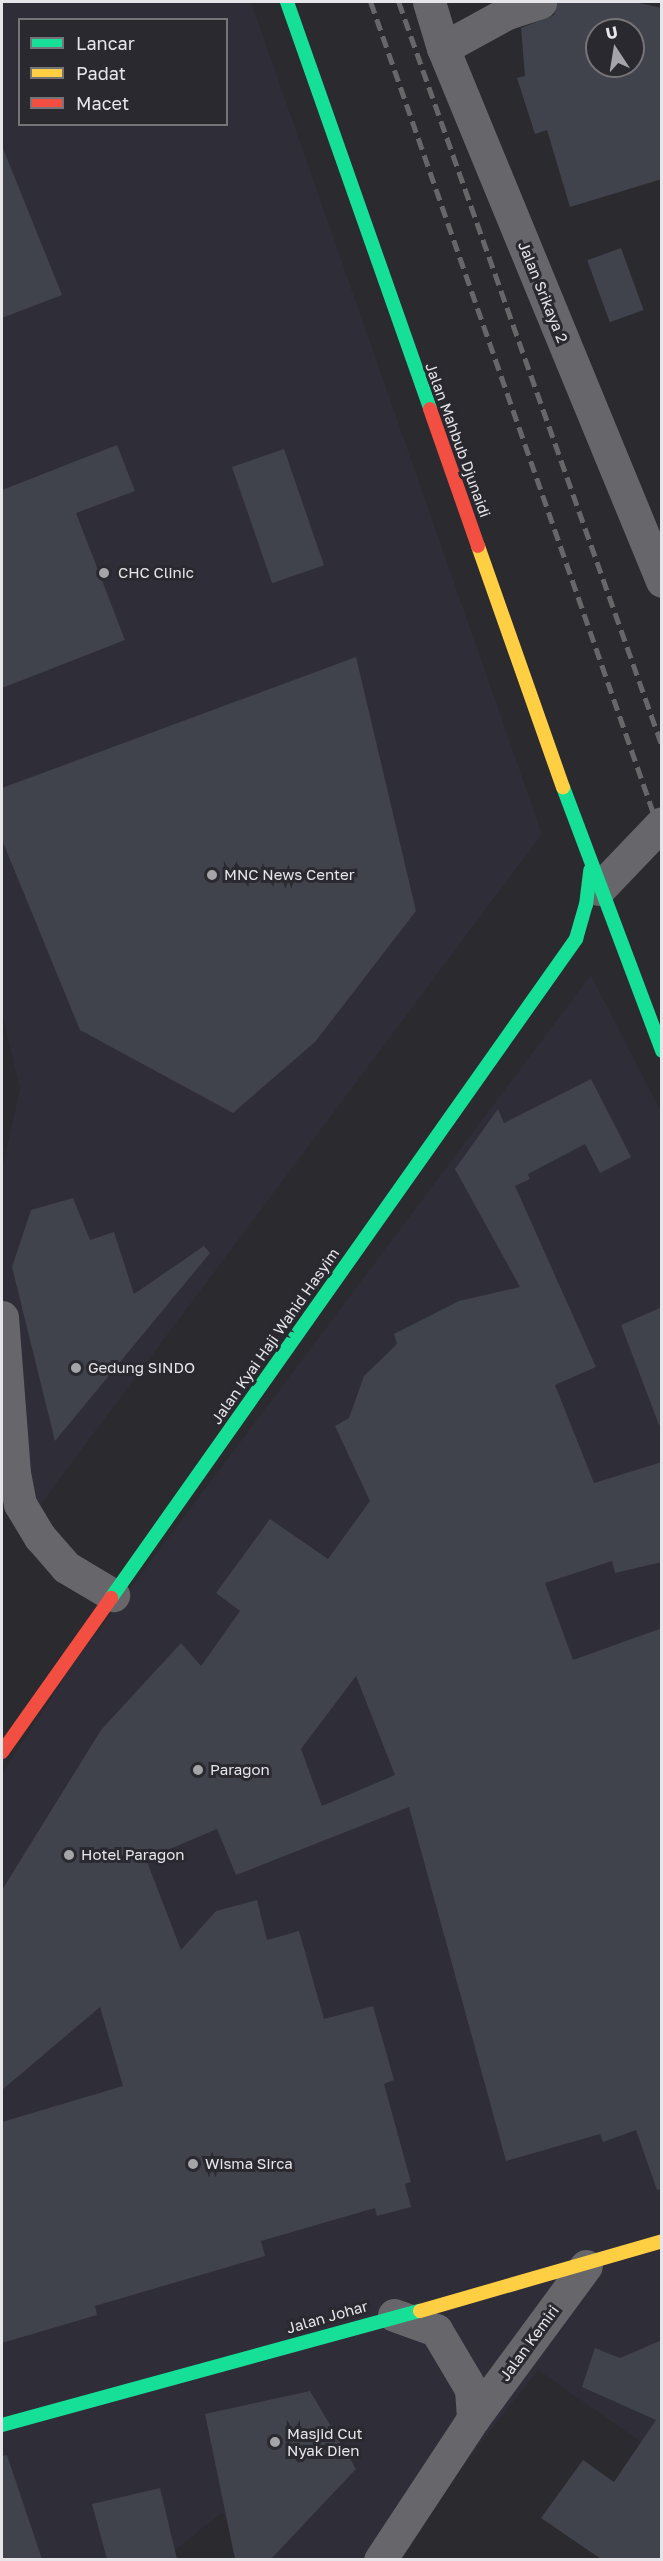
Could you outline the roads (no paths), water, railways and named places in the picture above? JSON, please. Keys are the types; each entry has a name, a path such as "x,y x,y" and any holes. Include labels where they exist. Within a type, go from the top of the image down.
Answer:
{"street":[{"name":"Jalan Mahbub Djunaidi","path":"287,2 595,877 626,949 662,1051"},
{"name":"Jalan Srikaya 2","path":"429,2 443,48 662,581"},
{"path":"443,48 507,13 540,2"},
{"path":"595,877 662,823"},
{"name":"Jalan Kyai Haji Wahid Hasyim","path":"2,1752 576,939 595,877"},
{"path":"576,939 595,934 626,949"},
{"path":"2,1317 14,1473 11,1500 66,1567 113,1594"},
{"name":"Jalan Johar","path":"2,2425 394,2315 586,2266 662,2241"},
{"name":"Jalan Kemiri","path":"380,2559 473,2419 586,2266"},
{"path":"394,2315 436,2330 471,2389 473,2419"}],"railway":[{"path":"371,2 662,837"},
{"path":"399,2 662,745"}],"place":[{"name":"CHC Clinic","path":"104,573"},
{"name":"MNC News Center","path":"212,875"},
{"name":"Gedung SINDO","path":"76,1368"},
{"name":"Paragon","path":"198,1770"},
{"name":"Hotel Paragon","path":"69,1855"},
{"name":"Wisma Sirca","path":"193,2164"},
{"name":"Masjid Cut Nyak Dien","path":"275,2442"}]}
